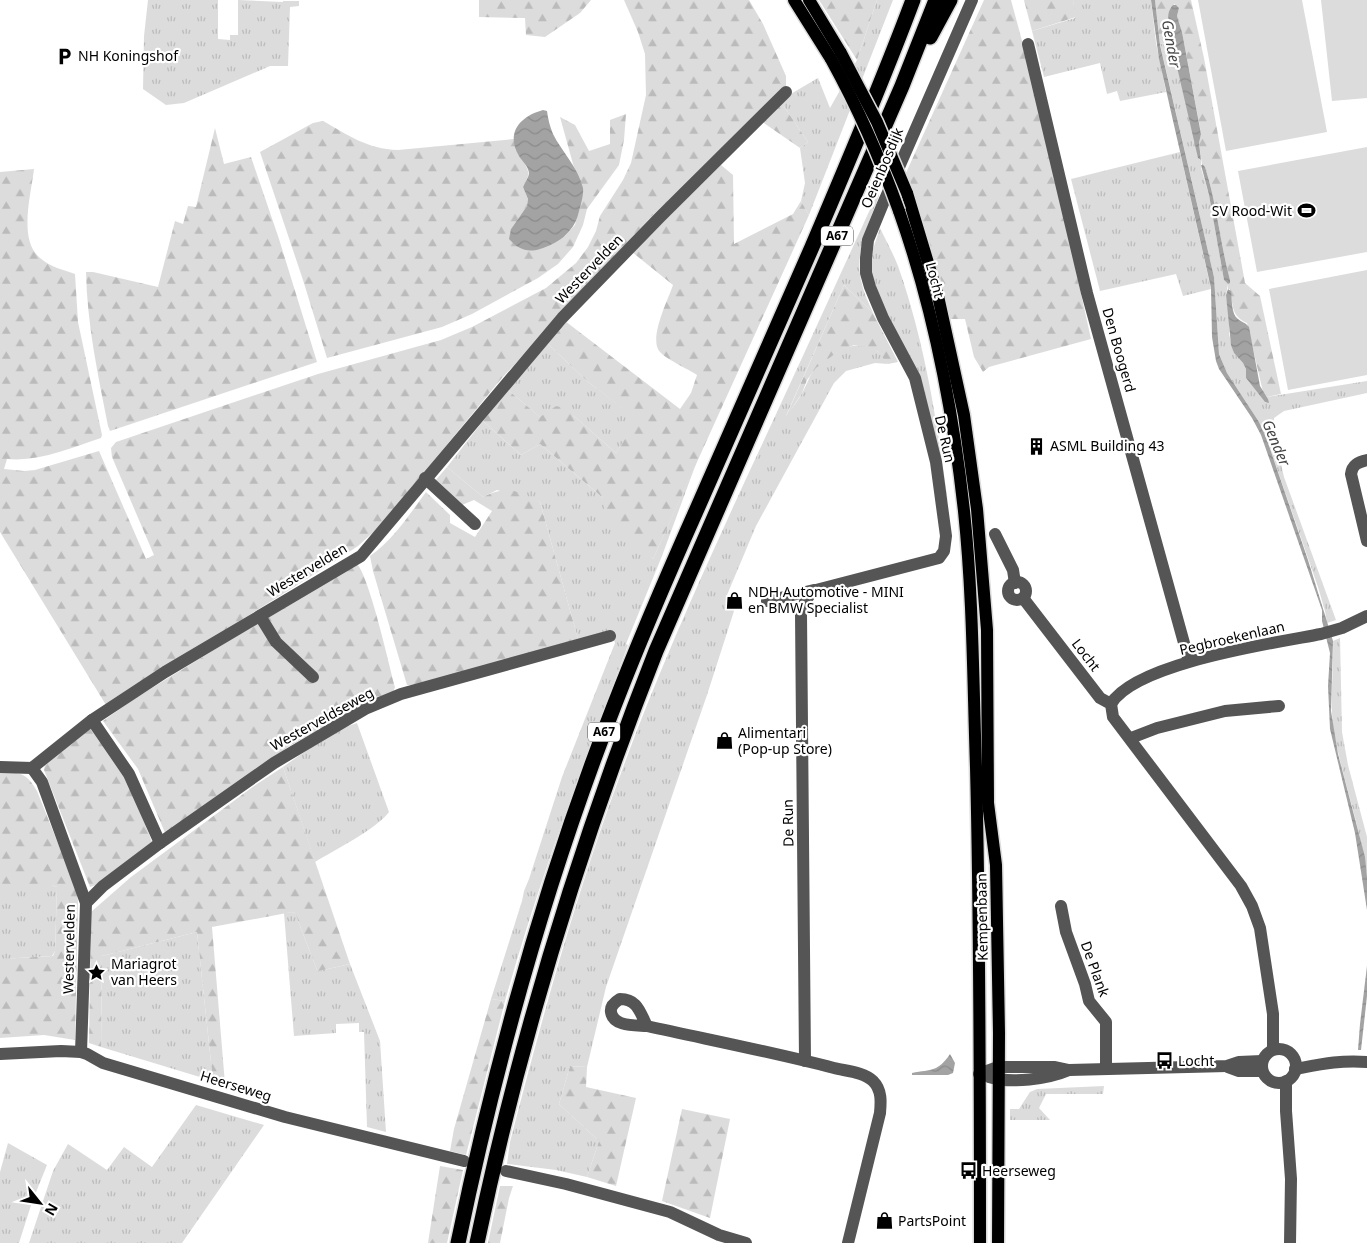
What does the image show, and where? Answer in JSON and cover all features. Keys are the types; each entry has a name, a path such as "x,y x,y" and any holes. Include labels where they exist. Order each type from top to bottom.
{"highway":[{"name":"A67","path":"458,1243 488,1110 529,956 596,755 614,706 667,578 884,78 913,0"},
{"name":"A67","path":"477,1243 522,1050 547,961 584,844 631,714 663,635 902,86 936,0"},
{"name":"A67","path":"902,86 950,0"}],"main road":[{"name":"Locht","path":"794,0 836,56 877,122 907,193 938,296 964,415 977,508 984,592"},
{"name":"Locht","path":"809,0 836,56 887,176 908,235 937,344 953,424 964,513 970,592"},
{"name":"Kempenbaan","path":"970,592 977,820 980,1243"},
{"name":"Kempenbaan","path":"984,592 987,630 988,803 996,865 998,1243"}],"street":[{"name":"Oeienbosdijk","path":"914,378 883,318 870,287 866,273 868,240 972,0"},
{"name":"Den Boogerd","path":"1028,44 1087,293 1188,661"},
{"name":"Westervelden","path":"81,1052 86,903 42,782 32,768 92,720 165,672 361,556 562,318 660,216 786,92"},
{"name":"De Run","path":"767,601 939,558 944,551 946,536 936,462 914,378"},
{"path":"1367,460 1356,463 1351,474 1367,541"},
{"path":"425,478 475,524"},
{"name":"Locht","path":"995,534 1013,570 1015,583 1020,583 1024,587 1025,593 1022,598 1100,698 1110,704 1113,717 1131,738 1236,878 1252,906 1260,928 1273,1014 1286,1056"},
{"name":"De Run","path":"806,1061 802,614 805,601 816,590"},
{"name":"Westervelden","path":"260,616 276,642 313,677"},
{"name":"Pegbroekenlaan","path":"1110,704 1129,688 1155,673 1188,661 1321,634 1367,616"},
{"name":"Westerveldseweg","path":"86,903 104,886 160,843 274,763 365,709 401,694 610,636"},
{"path":"1131,738 1157,728 1225,711 1279,706"},
{"path":"92,720 129,774 160,843"},
{"path":"0,767 32,768"},
{"name":"De Plank","path":"1061,906 1066,932 1085,984 1089,1001 1106,1022 1106,1069"},
{"path":"647,1026 806,1061 860,1074 872,1079 877,1086 881,1099 880,1114 848,1243"},
{"name":"Heerseweg","path":"0,1054 81,1052 103,1063 285,1117 464,1161"},
{"path":"1286,1056 1290,1078 1281,1082 1265,1077 1262,1066 1264,1056 1286,1056 1318,1066 1327,1062 1367,1062"},
{"path":"979,1074 1055,1076 1069,1070 1227,1066 1239,1062 1262,1066"},
{"path":"1281,1082 1286,1111 1291,1179 1290,1243"},
{"path":"506,1171 593,1190 670,1212 719,1235 746,1243"}],"green space":[{"path":"148,0 218,0 218,39 230,40 230,35 238,35 238,0 299,1 299,6 290,7 288,66 270,66 184,103 166,105 143,89 144,36"},
{"path":"479,0 591,0 580,13 545,37 526,35 525,18 479,17"},
{"path":"624,0 749,0 763,24 786,76 786,86 780,95 651,217 501,379 380,526 358,546 340,558 106,705 0,532 0,172 34,169 28,217 29,240 33,250 48,264 75,274 78,322 102,435 101,438 55,453 31,458 7,459 4,469 35,470 99,451 146,559 154,555 112,457 111,448 116,442 318,374 441,340 472,327 546,288 576,263 588,247 596,231 600,216 623,180 631,163 646,95 645,54"},
{"path":"819,0 877,0 857,60"},
{"path":"877,0 893,0 809,215 801,201 805,183 800,148 808,142 781,102 789,95 818,78 830,108 857,60"},
{"path":"984,0 1011,0 1040,108 1091,339 989,367 983,372 974,357 965,319 947,319 906,173"},
{"path":"1024,0 1073,0 1076,17 1032,31"},
{"path":"1073,0 1151,0 1156,43 1166,92 1120,101 1117,91 1107,94 1100,63 1044,77 1032,31 1075,18"},
{"path":"1155,0 1191,0 1204,58 1245,283 1260,296 1281,394 1267,397 1263,392 1247,323 1238,317 1232,305 1230,289 1228,289 1230,280 1216,209 1205,167 1202,165 1199,143 1201,133 1182,32 1177,16 1179,8 1174,4 1168,19 1173,37 1172,43 1160,44"},
{"path":"1198,0 1302,0 1327,132 1226,151"},
{"path":"1321,0 1367,0 1367,98 1332,101"},
{"path":"1172,43 1209,195 1224,280 1228,284 1226,295 1229,334 1234,353 1246,369 1246,378 1266,403 1267,397 1367,381 1367,393 1284,411 1274,418 1274,434 1284,477 1336,620 1327,623 1318,587 1266,437 1259,422 1227,373 1219,354 1214,277 1160,44"},
{"path":"781,102 808,142 800,148 761,121"},
{"path":"626,114 624,140 619,165 587,209 583,225 573,247 558,264 538,278 472,314 442,327 327,358 260,152 313,123 323,121 367,144 387,149 398,150 514,139 528,173 523,187 528,199 527,206 511,229 565,236 575,225 583,190 573,164 560,117 575,125 589,151 610,144 610,120"},
{"path":"215,128 224,164 251,157 279,239 317,362 110,431 88,311 86,272 158,287 175,221 183,224 188,206 196,207"},
{"name":"SV Rood-Wit","path":"1367,147 1367,252 1257,272 1238,171"},
{"path":"1180,152 1211,289 1183,296 1176,274 1100,291 1071,179"},
{"path":"721,165 733,175 734,244 793,214 801,201 809,215 653,559 604,509 603,498 540,444 521,455 483,421 508,390 540,417 556,406 565,408 616,453 637,419 588,382 547,343 565,321 680,409 691,393 697,375 663,355 657,346 656,338 660,319 673,285 632,252"},
{"path":"878,192 879,196 863,239 859,262 863,288 873,313 844,285 786,416 799,399 815,369 828,358 845,348 862,345 870,347 878,352 888,364 875,363 846,371 834,383 756,526 727,595 734,611 707,695 606,987 587,1067 570,1066 559,1104 599,1141 587,1177 556,1170 507,1164 510,1142 561,956 589,864 635,736 664,662 712,553"},
{"path":"880,228 898,266 916,324 929,382 948,502 920,376 881,303 870,270 873,249"},
{"path":"1367,270 1367,375 1288,390 1269,289"},
{"path":"844,285 873,313 898,362 888,364 877,351 854,345 836,353 816,368 785,419"},
{"path":"547,343 588,382 638,419 616,453 574,416 556,406 541,418 508,390"},
{"path":"483,421 521,455 540,444 603,498 653,559 697,461 662,556 626,644 628,645 562,822 532,911 505,1001 491,999 524,891 562,777 615,643 611,632 578,639 540,502 497,490 483,497 447,467"},
{"path":"447,467 483,497 500,491 512,490 540,502 578,639 417,685 407,685 370,556 394,534 426,492 450,515 450,523 475,537 492,511 474,500 462,505 435,481"},
{"path":"356,563 367,584 378,621 395,687 392,695 329,724 291,745 166,835 138,769 103,721 134,699"},
{"path":"1340,638 1342,732 1348,765 1367,837 1367,877 1361,841 1334,733 1332,698 1333,641"},
{"path":"357,723 389,812 365,832 315,862 283,767 334,731"},
{"path":"90,728 128,780 152,842 96,885 90,887 44,770 46,758"},
{"path":"283,767 350,964 317,970 295,913 292,912 212,927 225,1084 213,1081 197,932 102,956 101,1047 89,1043 91,912 131,877 254,786"},
{"path":"0,772 22,775 30,780 37,791 77,891 75,1040 44,1035 0,1038 0,959 53,956 55,951 57,887 52,885 0,885"},
{"path":"0,885 52,885 57,887 55,951 52,956 0,959"},
{"path":"284,913 295,913 317,970 350,964 380,1041 386,1132 367,1127 364,1032 359,1032 359,1023 336,1024 336,1033 294,1036"},
{"path":"197,932 213,1081 101,1047 102,956"},
{"path":"491,999 505,1001 466,1155 450,1151 454,1129"},
{"path":"570,1066 587,1067 586,1087 636,1098 616,1186 587,1177 599,1141 559,1104"},
{"path":"1104,1086 1103,1094 1046,1094 1039,1108 1050,1120 1010,1120 1010,1109 1019,1109 1030,1092 1037,1089"},
{"path":"196,1105 264,1125 182,1243 29,1243 53,1171 68,1144 107,1170 124,1147 152,1167"},
{"path":"682,1109 730,1119 710,1218 662,1201"},
{"path":"8,1143 47,1165 32,1202 19,1243 0,1243 0,1172"},
{"path":"440,1166 463,1170 447,1243 428,1243"},
{"path":"500,1186 513,1186 500,1243 488,1243"}],"water":[{"path":"1151,0 1155,0 1160,45 1214,277 1219,354 1227,373 1259,422 1266,437 1308,560 1333,641 1331,711 1338,754 1365,857 1367,910 1355,833 1330,729 1328,686 1330,653 1322,621 1322,610 1261,435 1252,418 1219,369 1216,361 1212,337 1211,288 1159,59"},
{"path":"1173,5 1179,8 1177,16 1182,32 1201,134 1199,143 1201,160 1198,158 1173,51 1168,17"},
{"path":"543,110 547,111 553,134 581,180 583,194 576,221 564,237 546,247 527,250 519,248 509,239 511,229 527,206 528,199 523,187 529,173 519,156 514,140 515,132 522,121 528,116"},
{"path":"1201,165 1205,167 1213,195 1230,280 1228,284 1224,280 1209,195"},
{"path":"1228,289 1231,291 1233,310 1236,317 1249,327 1260,386 1269,403 1265,402 1246,378 1246,369 1234,353 1231,345 1226,295"},
{"path":"1367,966 1367,996 1361,1050 1358,1050 1360,1024"},
{"path":"950,1054 955,1063 953,1073 948,1075 912,1075 912,1073 938,1067"}],"place":[{"name":"NH Koningshof","path":"64,56"},
{"name":"SV Rood-Wit","path":"1306,211"},
{"name":"ASML Building 43","path":"1036,446"},
{"name":"NDH Automotive - MINI en BMW Specialist","path":"734,600"},
{"name":"Alimentari (Pop-up Store)","path":"724,741"},
{"name":"Mariagrot van Heers","path":"97,972"},
{"name":"Locht","path":"1164,1061"},
{"name":"Heerseweg","path":"968,1171"},
{"name":"PartsPoint","path":"884,1221"}],"water label":[{"name":"Gender","path":"1171,44"},
{"name":"Gender","path":"1276,443"}]}
